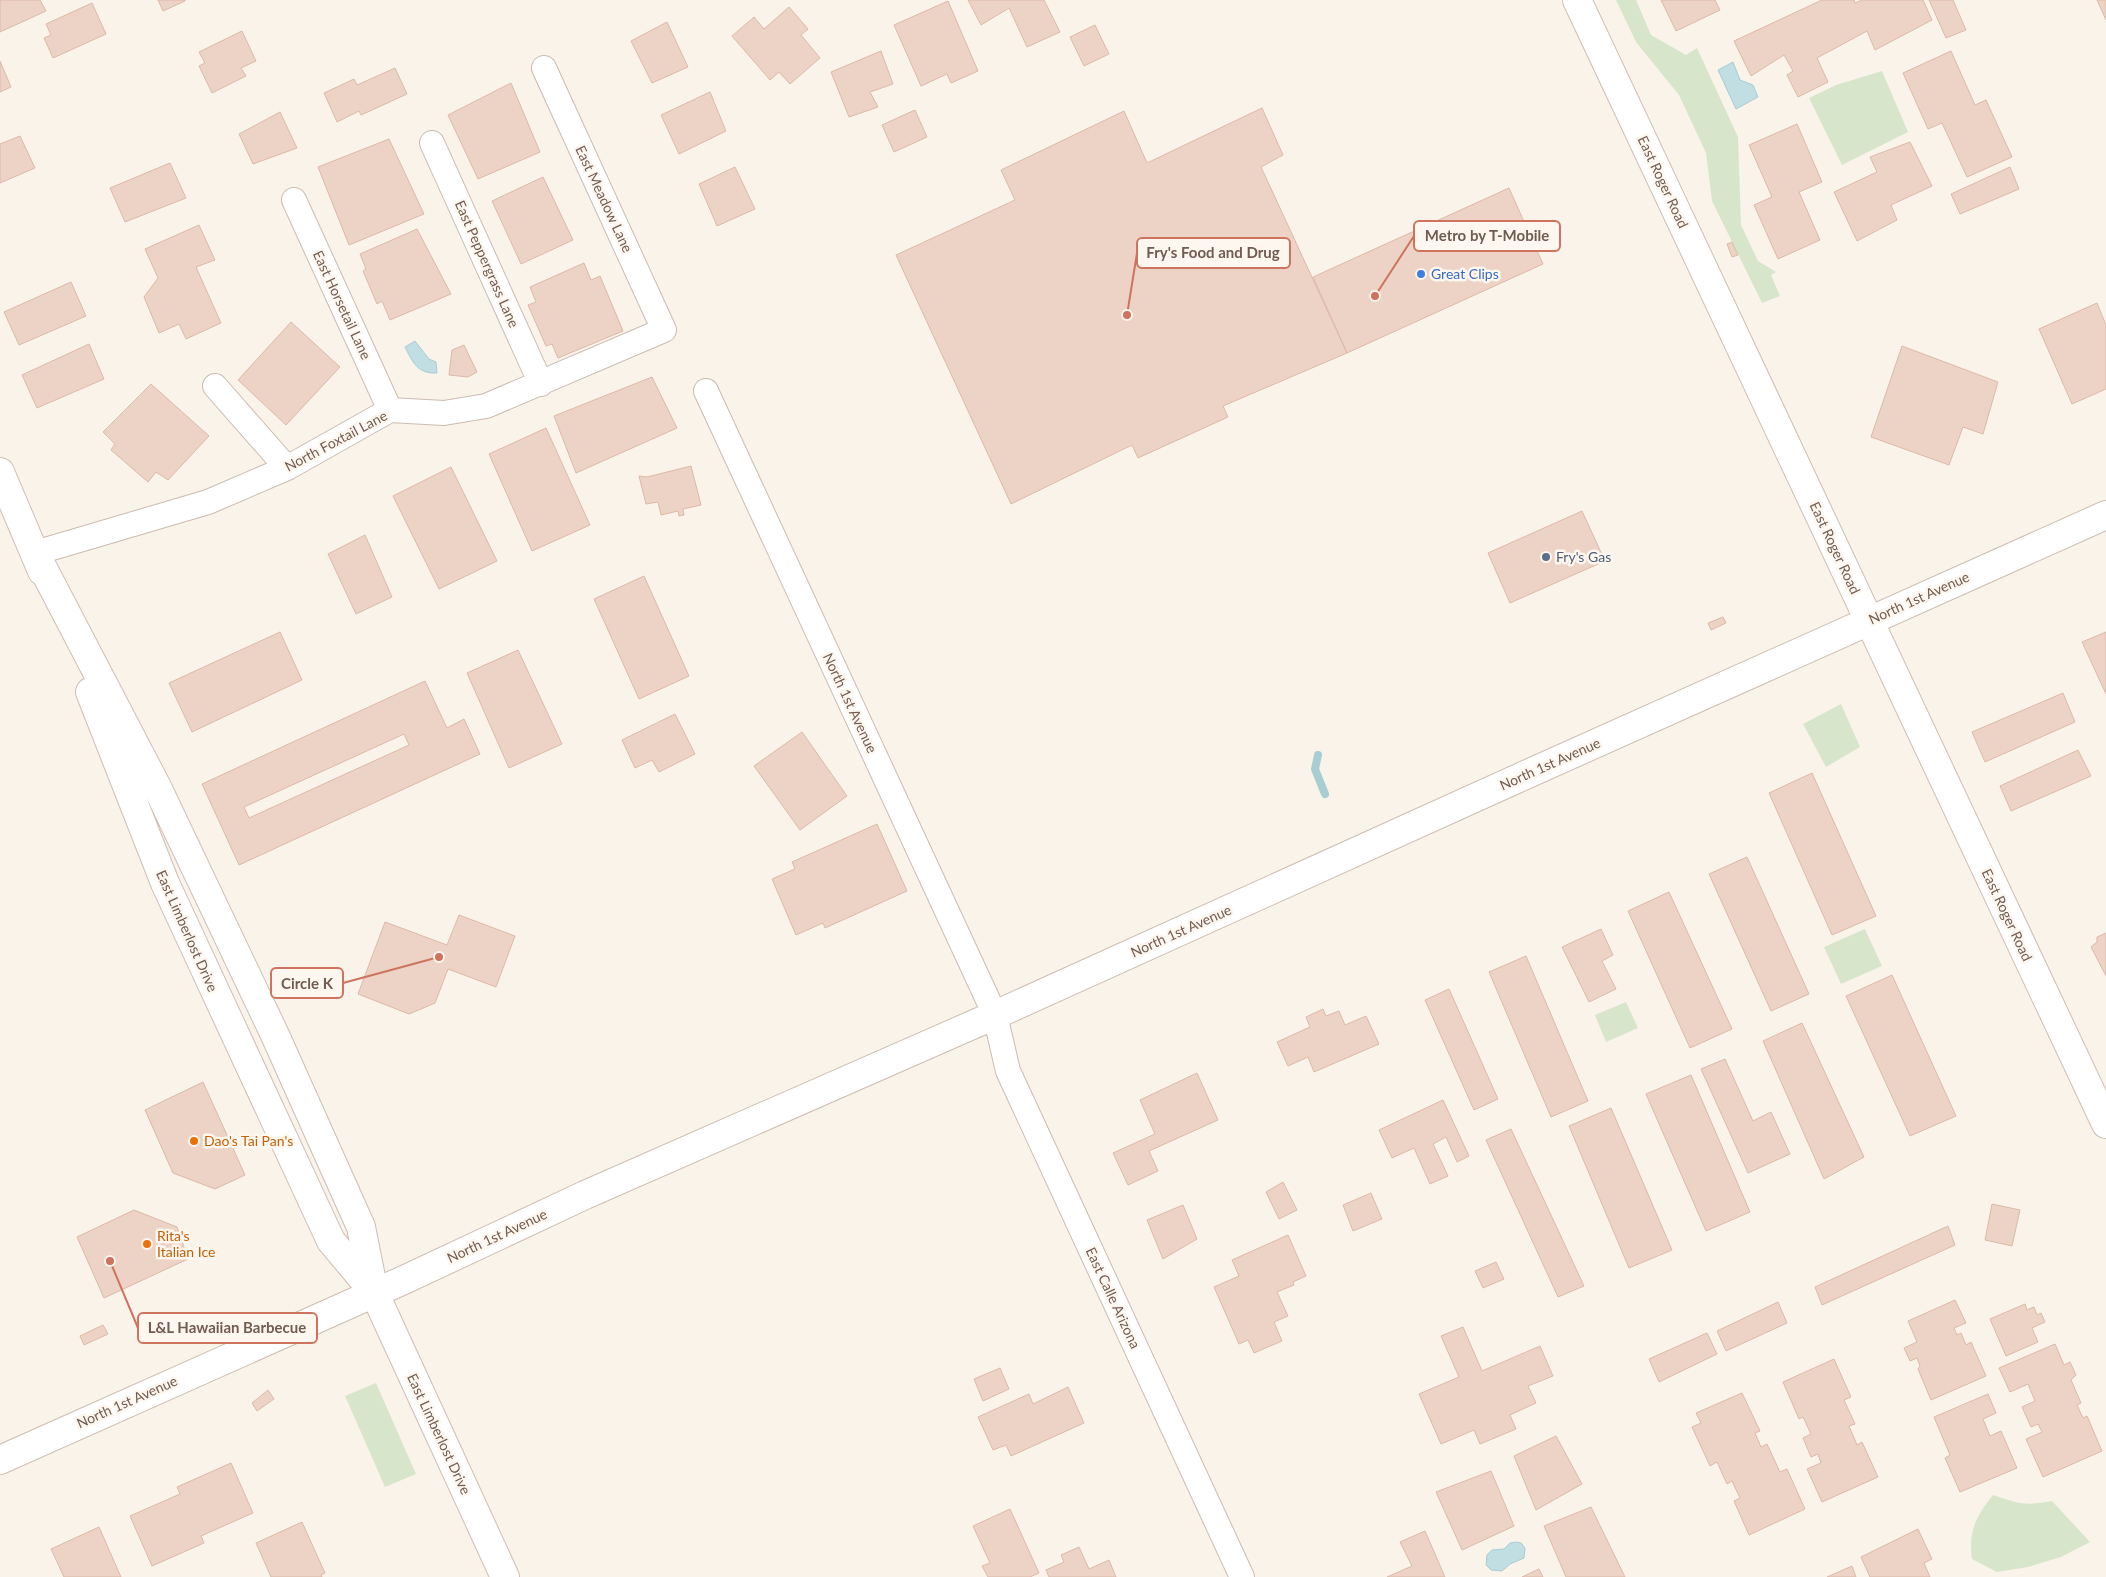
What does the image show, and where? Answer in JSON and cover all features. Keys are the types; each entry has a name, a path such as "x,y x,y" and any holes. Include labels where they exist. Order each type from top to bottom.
{"street":[{"name":"East Roger Road","path":"1577,0 2106,1124"},
{"name":"East Meadow Lane","path":"544,68 664,330"},
{"name":"East Peppergrass Lane","path":"432,144 541,384"},
{"name":"East Horsetail Lane","path":"294,200 390,410"},
{"name":"North Foxtail Lane","path":"35,553 208,502 287,468 390,410 444,413 486,406 664,330"},
{"path":"215,386 287,468"},
{"name":"North 1st Avenue","path":"706,391 995,1015"},
{"name":"East Limberlost Drive","path":"0,472 35,553 165,883 215,994 331,1241 374,1292"},
{"name":"North 1st Avenue","path":"0,1460 406,1279 585,1195 995,1015 1868,620 2106,516"},
{"name":"East Limberlost Drive","path":"35,553 157,787 275,1035 361,1227 374,1292 505,1577"},
{"name":"East Calle Arizona","path":"995,1015 1008,1071 1242,1577"}],"green space":[{"path":"1616,0 1636,0 1651,35 1686,55 1697,48 1738,137 1741,225 1758,261 1776,272 1771,275 1780,296 1762,303 1712,201 1706,153 1679,95 1636,42"},
{"path":"1882,71 1908,132 1842,165 1809,98 1836,85"},
{"path":"1841,704 1860,747 1826,767 1803,724"},
{"path":"1865,929 1882,966 1841,984 1824,947"},
{"path":"1626,1002 1638,1028 1606,1042 1595,1015"},
{"path":"376,1383 416,1474 385,1487 345,1396"},
{"path":"1993,1495 2022,1503 2052,1501 2090,1542 2061,1557 2028,1567 1997,1572 1972,1559 1971,1549 1972,1532 1978,1517"}],"water":[{"path":"1733,62 1740,80 1753,85 1758,97 1736,109 1718,70"},
{"path":"415,341 429,359 436,362 437,373 425,372 414,363 405,347"},
{"path":"1510,1543 1521,1543 1525,1548 1524,1558 1510,1564 1502,1571 1491,1570 1486,1565 1487,1555 1492,1550 1504,1549"}],"building":[{"path":"0,0 40,0 46,11 0,32"},
{"path":"158,0 185,0 185,1 163,11"},
{"path":"968,0 1044,0 1060,32 1027,47 1009,8 981,25"},
{"path":"1661,0 1715,0 1720,10 1676,31"},
{"path":"1822,0 1854,0 1855,3 1862,0 1923,0 1932,20 1875,50 1867,31 1817,58 1828,82 1798,97 1787,75 1793,71 1784,55 1751,76 1734,41"},
{"path":"1929,0 1953,0 1966,30 1946,38"},
{"path":"2097,0 2106,0 2106,20"},
{"path":"948,1 978,71 951,83 947,74 921,86 894,25"},
{"path":"92,3 106,34 53,58 44,38 51,35 46,24"},
{"path":"789,7 808,29 801,35 820,58 790,84 779,72 770,80 732,36 754,17 764,29"},
{"path":"667,22 688,67 652,83 631,41"},
{"path":"1095,25 1109,54 1084,66 1070,37"},
{"path":"242,31 256,61 241,68 246,76 212,93 199,66 205,63 199,52"},
{"path":"881,51 893,84 870,92 878,107 849,117 831,72"},
{"path":"1951,51 1975,105 1986,100 2012,157 1967,177 1942,123 1928,129 1903,73"},
{"path":"0,61 11,87 0,92"},
{"path":"395,68 407,94 361,115 359,111 337,122 324,93 354,79 357,85"},
{"path":"511,83 540,152 478,179 448,115"},
{"path":"710,92 726,131 679,154 661,115"},
{"path":"1262,108 1283,155 1261,167 1347,353 1223,406 1228,417 1138,458 1132,445 1011,504 896,255 1015,200 1001,170 1124,111 1147,163"},
{"path":"915,110 927,137 894,152 882,125"},
{"path":"280,112 297,148 253,164 239,134"},
{"path":"1797,124 1822,182 1799,192 1820,240 1778,259 1754,205 1772,197 1749,145"},
{"path":"20,136 35,168 0,183 0,144"},
{"path":"389,139 424,214 349,245 318,167"},
{"path":"1910,142 1932,186 1891,205 1897,220 1857,241 1834,192 1877,172 1870,157"},
{"path":"170,163 186,198 125,222 110,188"},
{"path":"735,167 755,209 717,226 699,184"},
{"path":"2010,167 2019,189 1960,214 1951,194"},
{"path":"543,177 573,240 521,264 492,201"},
{"path":"1509,188 1543,264 1347,353 1313,277"},
{"path":"199,225 215,260 196,267 221,323 186,339 179,324 159,333 144,297 158,278 145,249"},
{"path":"417,229 451,294 390,320 382,301 377,304 363,271 366,269 360,254"},
{"path":"1732,242 1738,255 1732,257 1727,244"},
{"path":"584,263 591,280 600,276 623,331 558,358 552,344 546,346 528,305 536,302 530,287"},
{"path":"71,282 86,316 19,345 4,312"},
{"path":"2097,303 2106,325 2106,389 2072,404 2039,329"},
{"path":"291,322 340,367 286,425 238,380"},
{"path":"89,344 104,379 37,408 22,375"},
{"path":"464,345 477,372 468,377 449,375 452,350"},
{"path":"1902,346 1998,382 1983,434 1963,427 1949,465 1871,437"},
{"path":"652,377 677,428 576,473 554,416"},
{"path":"151,384 209,436 168,480 156,472 148,482 111,450 115,444 103,432"},
{"path":"546,428 590,525 532,551 489,454"},
{"path":"691,466 701,505 683,509 684,515 679,516 678,511 661,515 658,502 646,504 639,476 647,477"},
{"path":"451,467 497,561 439,589 393,496"},
{"name":"Fry's Gas","path":"1582,511 1605,561 1510,603 1488,553"},
{"path":"365,535 392,597 356,614 328,554"},
{"path":"644,576 689,676 639,699 594,599"},
{"path":"1723,617 1726,623 1711,630 1708,623"},
{"path":"280,632 302,680 192,732 169,683"},
{"path":"2106,632 2106,694 2082,642"},
{"path":"518,650 562,744 509,768 467,673"},
{"path":"425,681 447,728 464,719 480,754 239,865 202,784","holes":["404,734 409,745 249,818 244,807"]},
{"path":"2063,693 2075,722 1985,762 1972,732"},
{"path":"675,714 695,754 659,772 652,760 635,768 622,740"},
{"path":"802,732 847,796 800,830 754,766"},
{"path":"2078,750 2091,776 2011,811 2000,786"},
{"path":"1812,773 1876,916 1832,935 1769,793"},
{"path":"877,824 907,891 825,928 823,923 796,935 772,879 795,869 792,862"},
{"path":"1747,857 1809,994 1771,1011 1709,874"},
{"path":"1669,892 1732,1029 1690,1048 1628,911"},
{"path":"459,915 515,936 496,987 448,969 435,1003 409,1014 358,994 385,922 447,945"},
{"path":"1601,929 1613,955 1602,961 1616,989 1589,1002 1562,947"},
{"path":"2106,933 2106,976 2091,947 2097,942 2097,937"},
{"path":"1526,956 1588,1101 1551,1117 1489,972"},
{"path":"1892,975 1956,1116 1910,1136 1846,996"},
{"path":"1449,989 1498,1099 1474,1110 1425,1000"},
{"path":"1323,1009 1326,1016 1339,1011 1345,1025 1366,1016 1379,1044 1314,1072 1308,1057 1288,1066 1277,1042 1310,1027 1306,1017"},
{"path":"1802,1023 1864,1157 1824,1179 1763,1041"},
{"path":"1725,1059 1753,1121 1771,1112 1790,1154 1748,1173 1701,1069"},
{"path":"1197,1073 1218,1120 1149,1151 1158,1171 1128,1185 1113,1153 1155,1134 1140,1100"},
{"path":"1691,1075 1750,1212 1706,1231 1646,1094"},
{"name":"Dao's Tai Pan's","path":"203,1082 245,1175 215,1189 173,1173 145,1110"},
{"path":"1443,1100 1469,1156 1457,1162 1446,1137 1433,1144 1448,1176 1430,1184 1414,1148 1392,1158 1379,1130"},
{"path":"1611,1108 1672,1250 1629,1268 1569,1126"},
{"path":"1511,1129 1584,1286 1558,1297 1486,1140"},
{"path":"1283,1182 1297,1210 1279,1219 1266,1192"},
{"path":"1371,1193 1382,1219 1353,1231 1343,1205"},
{"path":"1992,1204 2020,1210 2012,1246 1985,1240"},
{"path":"1183,1205 1197,1239 1163,1259 1147,1220"},
{"path":"134,1210 177,1227 188,1259 104,1298 77,1237"},
{"path":"1948,1226 1955,1245 1822,1305 1815,1287"},
{"path":"1288,1235 1306,1276 1293,1282 1294,1285 1277,1292 1288,1316 1274,1322 1282,1341 1254,1353 1248,1340 1239,1344 1214,1287 1239,1276 1232,1260"},
{"path":"1496,1262 1504,1279 1483,1288 1475,1271"},
{"path":"1955,1300 1966,1323 1954,1328 1957,1335 1961,1333 1966,1345 1971,1342 1986,1376 1931,1400 1918,1369 1920,1366 1917,1358 1910,1361 1904,1348 1917,1342 1908,1321"},
{"path":"1778,1302 1787,1323 1726,1351 1717,1331"},
{"path":"2025,1304 2027,1310 2034,1307 2037,1315 2041,1313 2045,1322 2032,1328 2038,1342 2006,1356 1990,1319"},
{"path":"103,1325 108,1334 84,1345 80,1336"},
{"path":"1463,1327 1482,1371 1540,1346 1553,1376 1528,1386 1536,1403 1510,1415 1516,1429 1480,1444 1474,1430 1441,1444 1419,1394 1459,1377 1441,1336"},
{"path":"1707,1333 1717,1354 1659,1382 1649,1359"},
{"path":"2055,1344 2064,1365 2070,1362 2076,1375 2071,1380 2081,1403 2077,1405 2083,1418 2087,1416 2102,1451 2043,1477 2026,1439 2042,1432 2038,1424 2031,1427 2022,1407 2035,1401 2028,1384 2010,1392 1999,1368"},
{"path":"1834,1359 1851,1397 1844,1400 1855,1424 1849,1426 1857,1445 1862,1442 1878,1477 1822,1502 1807,1469 1821,1463 1818,1454 1811,1457 1803,1438 1811,1434 1803,1417 1799,1419 1783,1382"},
{"path":"1000,1368 1009,1389 983,1401 974,1379"},
{"path":"1068,1387 1084,1423 1011,1456 1006,1445 993,1450 978,1417 1029,1394 1033,1404"},
{"path":"268,1390 274,1399 257,1411 252,1403"},
{"path":"1742,1393 1760,1431 1755,1433 1761,1447 1767,1444 1780,1472 1787,1469 1805,1509 1749,1535 1734,1501 1740,1498 1732,1481 1727,1484 1717,1462 1710,1466 1692,1427 1701,1423 1696,1413"},
{"path":"1988,1394 1996,1413 1983,1419 1990,1436 2001,1431 2017,1468 1960,1492 1945,1458 1950,1455 1934,1417"},
{"path":"1556,1436 1582,1484 1536,1510 1514,1456"},
{"path":"231,1463 253,1513 201,1536 204,1543 152,1566 130,1516 180,1494 177,1487"},
{"path":"1491,1471 1514,1526 1462,1550 1436,1492"},
{"path":"1591,1507 1625,1577 1566,1577 1544,1526"},
{"path":"1010,1509 1039,1573 1030,1577 988,1577 982,1566 990,1563 973,1526"},
{"path":"302,1522 325,1573 321,1575 322,1577 271,1577 256,1543"},
{"path":"99,1527 121,1577 64,1577 51,1549"},
{"path":"1918,1529 1932,1559 1924,1563 1930,1577 1870,1577 1861,1557"},
{"path":"1425,1531 1445,1577 1387,1577 1412,1566 1400,1542"},
{"path":"1079,1547 1089,1569 1109,1560 1116,1577 1049,1577 1046,1570 1064,1562 1061,1555"},
{"path":"1852,1566 1856,1577 1827,1577"},
{"path":"1539,1569 1543,1577 1522,1577"}],"waterway":[{"path":"1318,755 1315,769 1325,794"}],"place":[{"name":"Great Clips","path":"1421,274"},
{"name":"Metro by T-Mobile","path":"1375,296"},
{"name":"Fry's Food and Drug","path":"1127,315"},
{"name":"Fry's Gas","path":"1546,557"},
{"name":"Circle K","path":"439,957"},
{"name":"Dao's Tai Pan's","path":"194,1141"},
{"name":"Rita's Italian Ice","path":"147,1244"},
{"name":"L&L Hawaiian Barbecue","path":"110,1261"}]}
